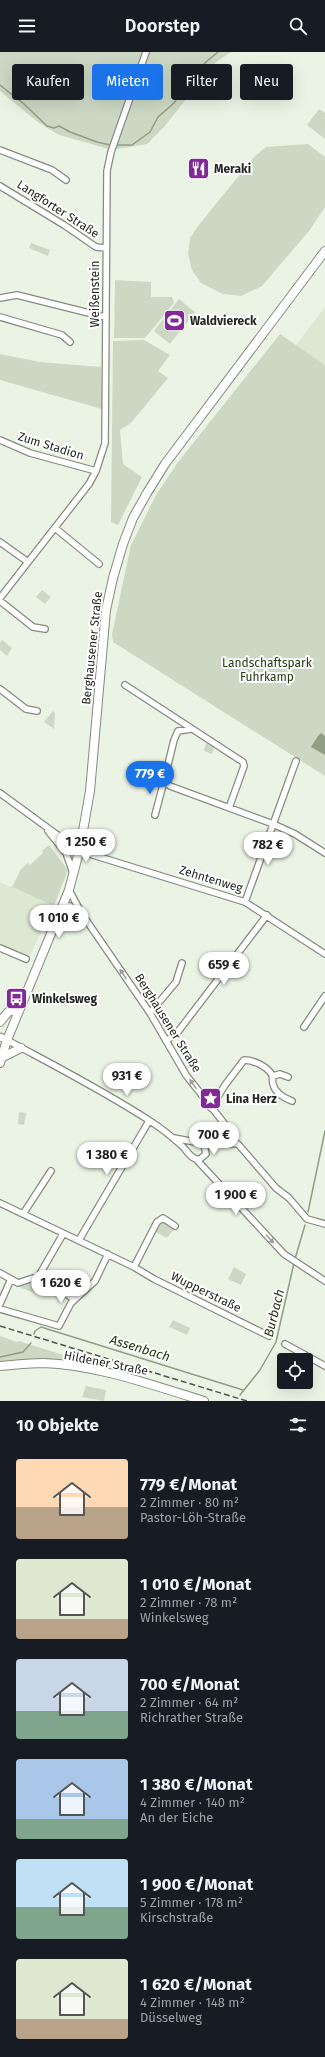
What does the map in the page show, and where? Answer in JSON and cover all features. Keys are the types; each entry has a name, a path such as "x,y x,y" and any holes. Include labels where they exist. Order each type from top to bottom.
{"main road":[{"name":"Berghausener Straße","path":"69,890 86,823 106,610 123,544 146,493 165,464 325,251"},
{"path":"0,1059 3,1038 20,1009 69,890"},
{"path":"0,1022 8,1012 20,1009"},
{"path":"0,1059 21,1048"},
{"name":"Hildener Straße","path":"0,1366 43,1363 97,1371 145,1382 204,1401"}],"street":[{"name":"Weißenstein","path":"45,629 33,627 0,600 89,484 96,471 105,443 107,171 111,152 146,52"},
{"path":"0,150 52,170 66,180"},
{"name":"Langforter Straße","path":"0,186 64,224 96,247 106,248"},
{"path":"0,298 17,295 106,317"},
{"path":"0,317 62,335 70,342"},
{"name":"Zum Stadion","path":"0,440 30,453 96,471"},
{"path":"55,528 100,564"},
{"path":"0,542 28,562"},
{"path":"125,685 183,721 191,729 243,762 244,766 229,808"},
{"path":"0,689 26,709 37,711"},
{"path":"155,816 174,740 178,731 191,729"},
{"path":"246,902 296,761"},
{"path":"164,781 170,786 273,824 295,834 325,853"},
{"path":"0,793 46,827 66,853 73,873"},
{"name":"Zehntenweg","path":"46,827 93,855 246,902 325,954"},
{"name":"Berghausener Straße","path":"69,890 82,914 150,1013 186,1074 231,1132 230,1143"},
{"path":"61,907 73,907 82,914"},
{"path":"166,1041 177,1033 267,915"},
{"path":"0,948 26,959"},
{"path":"150,1013 176,982 182,963"},
{"path":"304,1027 325,996"},
{"path":"3,1038 149,1121 174,1138 188,1151 192,1158 196,1160 260,1230 298,1264 325,1281"},
{"path":"211,1108 225,1085 244,1060 255,1062 268,1070 273,1076 273,1084 277,1091 292,1101"},
{"path":"273,1076 280,1074 288,1077"},
{"path":"79,1240 149,1121"},
{"path":"174,1138 198,1143 238,1144 244,1149 276,1188 289,1198 307,1219 325,1224"},
{"path":"188,1151 189,1147 198,1143"},
{"path":"198,1143 204,1146 206,1151"},
{"path":"196,1160 203,1157 206,1151 220,1143"},
{"path":"23,1214 51,1171"},
{"name":"Wupperstraße","path":"0,1203 108,1254 154,1279 269,1336"},
{"path":"134,1267 157,1222 163,1218 175,1226"},
{"path":"37,1279 63,1234"},
{"path":"0,1309 59,1326 75,1300 95,1281 108,1254"},
{"path":"0,1273 18,1283 33,1278 37,1279 75,1300"},
{"path":"0,1304 11,1279"},
{"path":"285,1344 325,1366"}],"shaded area":[{"path":"325,307 325,365 296,345"},
{"path":"321,733 325,736 325,755 311,747"},
{"path":"0,882 54,906 29,957 0,946"}],"green space":[{"path":"0,52 231,52 214,64 171,64 171,100 186,100 164,127 147,144 118,149 109,149 59,135 39,123 0,91"},
{"path":"319,109 325,113 325,139 307,125"},
{"path":"308,144 325,157 325,207 309,231 262,286 241,296 223,294 201,283 192,270 188,254 190,238 198,226 254,157 266,147"},
{"path":"31,243 50,250 48,256 29,248"},
{"path":"115,280 151,282 151,297 172,297 174,303 145,338 114,338"},
{"name":"Waldviereck","path":"179,299 195,312 170,344 154,331"},
{"name":"Landschaftspark Fuhrkamp","path":"280,334 325,365 325,776 113,642 112,634 131,545 156,495 178,462"},
{"path":"144,340 170,355 158,371 168,378 131,423 120,430 123,464 142,477 118,525 111,522 113,341"},
{"path":"0,354 40,362 101,367 102,409 0,380"},
{"path":"42,590 51,597 45,604 36,597"},
{"path":"2,640 12,648 7,656 0,650 0,643"},
{"path":"53,711 55,713 54,729 44,722"},
{"path":"206,743 214,748 212,754 204,751"},
{"path":"49,845 68,870 54,906 12,887 21,869 28,863 30,865"},
{"path":"19,1112 26,1113 24,1125 18,1124"},
{"path":"161,1222 176,1227 167,1238 154,1231"},
{"path":"234,1267 246,1274 241,1285 228,1279"},
{"path":"33,1280 42,1285 37,1294 19,1287 20,1285"},
{"path":"173,1320 190,1328 187,1335 169,1327"},
{"path":"0,1336 79,1360 77,1363 51,1359 0,1361"},
{"path":"86,1386 106,1390 104,1401 82,1397"}],"waterway":[{"path":"0,85 24,104 47,126 54,128 59,126 70,132 110,145 132,145 150,132 158,117 174,103 184,87 206,62 218,52"},
{"name":"Burbach","path":"308,1212 325,1131"},
{"name":"Burbach","path":"295,1259 305,1225"},
{"name":"Burbach","path":"240,1395 260,1370 276,1342 294,1263"},
{"name":"Assenbach","path":"34,1334 35,1331 41,1327 243,1390"},
{"name":"Assenbach","path":"0,1357 23,1352 31,1343"}],"railway":[{"path":"0,1326 247,1401"}],"place":[{"name":"Meraki","path":"198,169"},
{"name":"Waldviereck","path":"175,321"},
{"name":"Winkelsweg","path":"17,999"},
{"name":"Lina Herz","path":"211,1099"}]}
